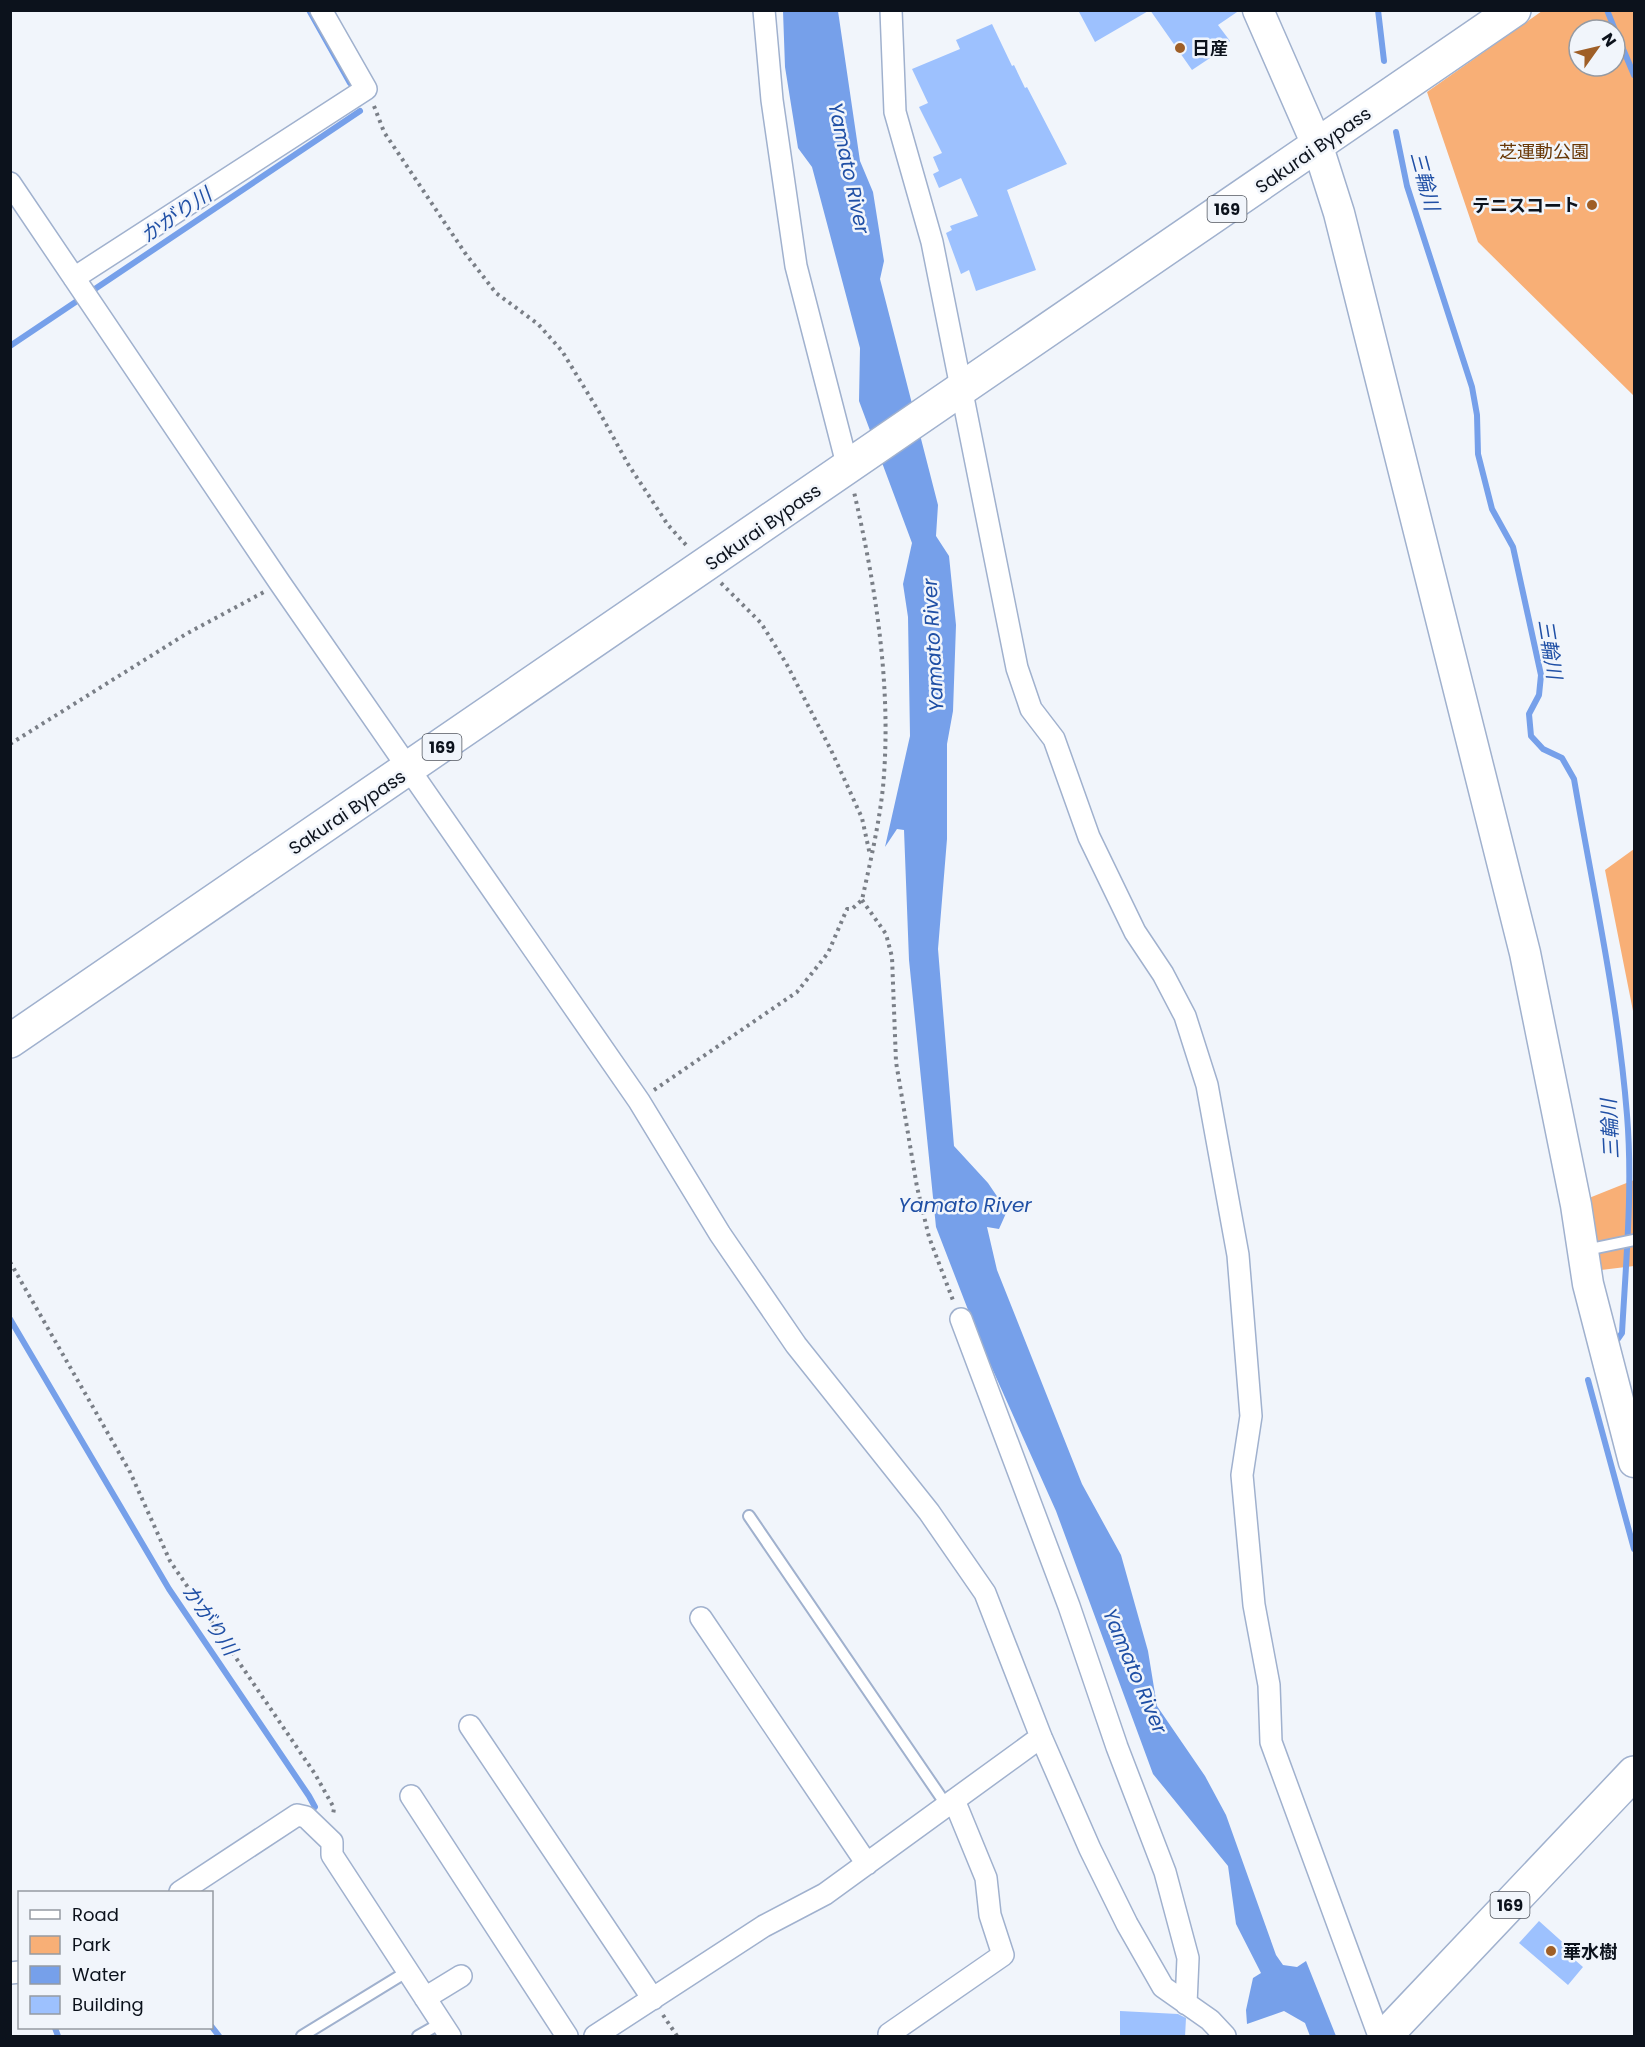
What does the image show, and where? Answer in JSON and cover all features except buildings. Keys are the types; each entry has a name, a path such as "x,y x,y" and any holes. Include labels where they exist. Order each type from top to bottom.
{"highway":[{"name":"Sakurai Bypass","path":"10,1041 411,769 1514,10"},
{"name":"169","path":"1385,2037 1635,1773"}],"street":[{"path":"74,278 366,88 321,10"},
{"path":"764,10 772,100 796,266 860,460"},
{"path":"891,10 895,111 932,242 950,399 1017,668 1031,709 1054,739 1089,837 1135,932 1163,974 1185,1016 1208,1085 1238,1255 1251,1416 1242,1475 1254,1605 1269,1685 1271,1742 1379,2037"},
{"path":"1258,10 1318,147 1342,225 1525,953 1592,1248 1593,1309 1635,1462"},
{"path":"10,183 280,584 411,769 639,1101 720,1234 796,1345 929,1512 985,1593 1041,1737 1090,1849 1127,1924 1163,1987 1210,2020 1225,2037"},
{"path":"961,1319 1069,1606 1116,1747 1165,1872 1188,1958 1186,2004"},
{"path":"701,1618 867,1864"},
{"path":"470,1726 653,1999"},
{"path":"595,2037 764,1926 825,1894 1041,1737"},
{"path":"411,1796 567,2037"},
{"path":"891,2037 889,2034 1003,1955 990,1915 986,1878 951,1803"},
{"path":"183,1891 297,1815 306,1817 332,1845 332,1855 445,2030"},
{"path":"425,1998 461,1976"}],"lane":[{"path":"1592,1248 1635,1240"},
{"path":"748,1516 951,1803"},
{"path":"302,2037 408,1971"},
{"path":"418,2037 445,2030"}],"path":[{"path":"366,88 384,132 465,254 496,293 538,324 562,351 628,464 668,525 705,567 761,623 786,663 831,750 862,818 871,858"},
{"path":"639,1101 797,992 828,953 847,909 852,909 862,900 883,787 885,724 882,646 860,460"},
{"path":"10,744 186,634 280,584"},
{"path":"862,900 886,934 892,957 896,1062 917,1187 929,1237 961,1319"},
{"path":"10,1262 130,1472 170,1561 315,1774 333,1808 332,1845"}],"green space":[{"name":"芝運動公園","path":"1542,11 1634,11 1634,396 1478,242 1427,92"},
{"path":"1634,849 1634,1016 1605,870"},
{"path":"1634,1180 1634,1266 1601,1270 1589,1198"}],"water":[{"name":"Yamato River","path":"783,11 838,11 860,161 873,192 884,261 880,279 938,505 936,536 949,556 956,625 953,711 947,744 947,839 938,949 954,1146 988,1183 1007,1211 999,1229 987,1227 997,1270 1082,1484 1121,1555 1148,1651 1157,1706 1205,1776 1226,1815 1276,1955 1283,1965 1297,1967 1306,1961 1336,2036 1310,2036 1305,2023 1284,2011 1247,2024 1246,2010 1253,1978 1261,1973 1236,1924 1228,1866 1153,1774 1056,1511 982,1346 936,1227 909,960 904,830 897,829 885,847 910,736 908,617 903,584 912,543 859,401 860,348 812,167 798,148 785,67"}],"waterway":[{"name":"かがり川","path":"309,10 350,83"},
{"name":"三輪川","path":"1378,10 1384,61"},
{"path":"1607,10 1610,18"},
{"path":"1627,58 1634,75"},
{"name":"かがり川","path":"10,346 360,111"},
{"name":"三輪川","path":"1396,132 1407,186 1472,387 1477,415 1478,454 1492,509 1513,547 1541,675 1539,695 1529,714 1531,736 1543,749 1562,758 1574,779 1597,904 1618,1030 1629,1142 1628,1224 1622,1333 1615,1343"},
{"name":"かがり川","path":"10,1319 169,1589 309,1796 315,1807 309,1813"},
{"name":"三輪川","path":"1588,1380 1634,1549"},
{"path":"213,2028 219,2036"},
{"path":"55,2029 58,2036"}],"place":[{"name":"日産","path":"1180,48"},
{"name":"テニスコート","path":"1592,205"},
{"name":"華水樹","path":"1551,1951"}]}
